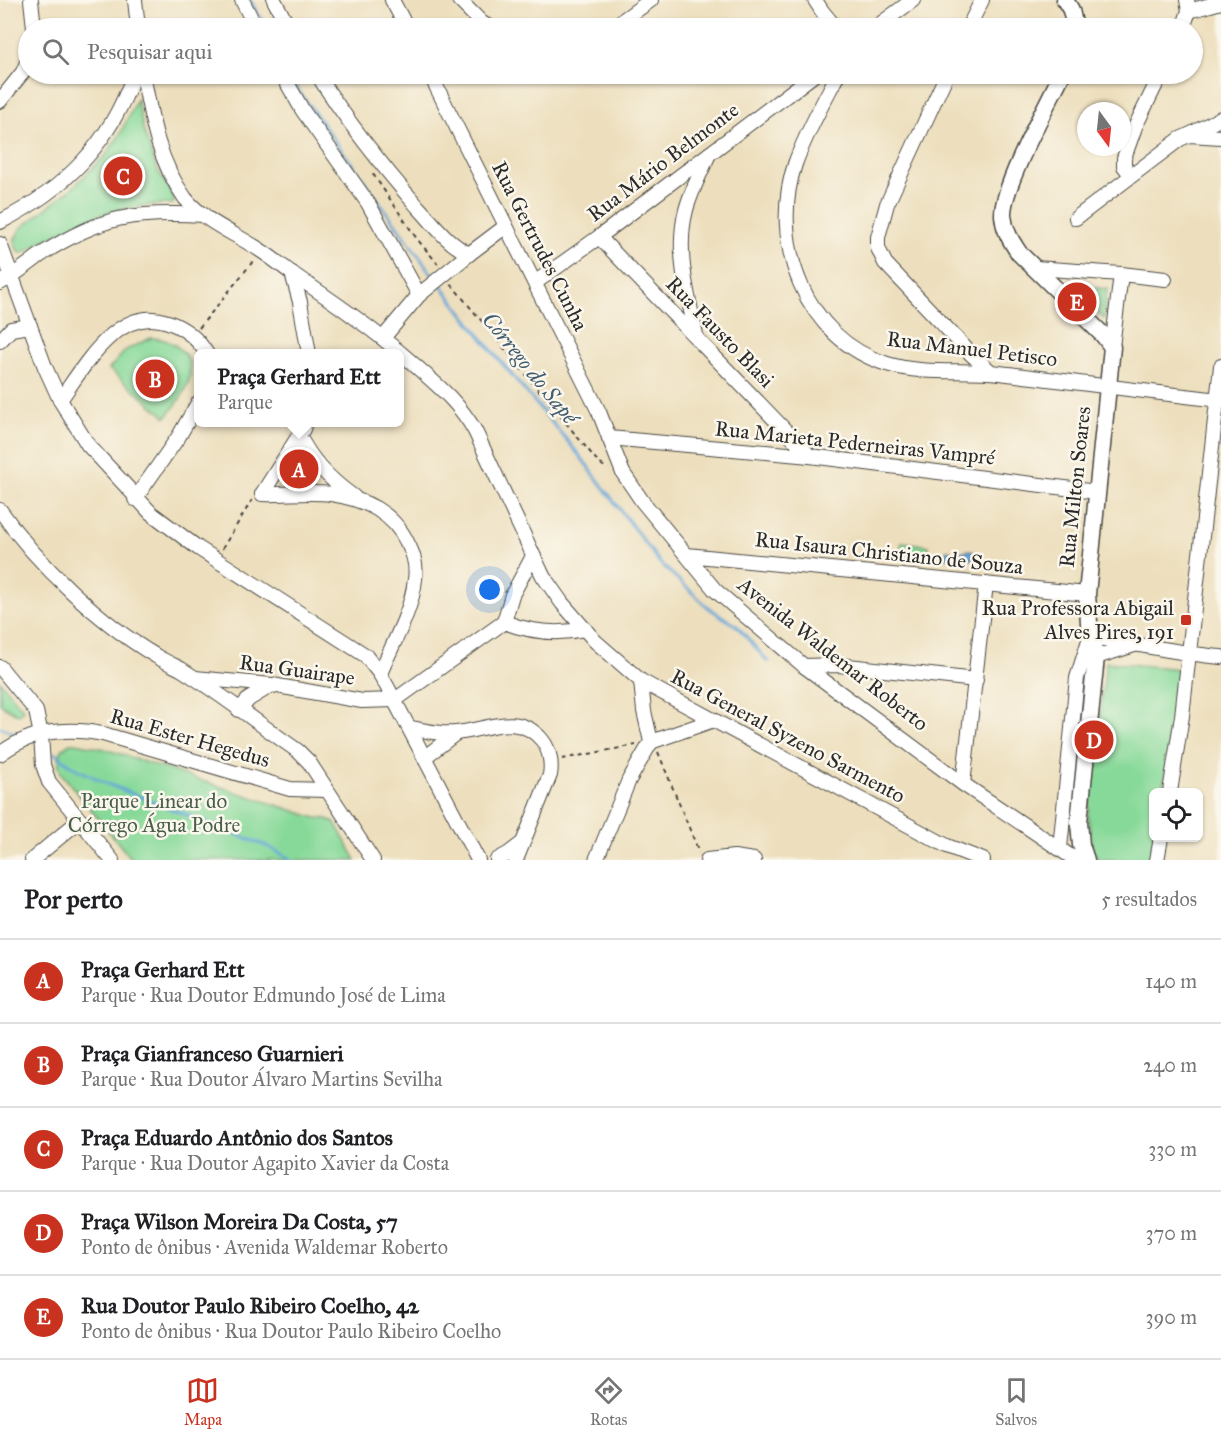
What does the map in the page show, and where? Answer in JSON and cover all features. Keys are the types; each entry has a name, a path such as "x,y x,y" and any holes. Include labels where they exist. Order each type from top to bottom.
{"main road":[{"path":"1065,0 1073,18"},
{"path":"1057,84 1004,203 1005,225 1009,239 1104,336 1112,347"},
{"name":"Rua Milton Soares","path":"1090,637 1087,594 1112,347"},
{"path":"1086,860 1081,845 1079,822 1096,657 1090,637"}],"street":[{"path":"31,0 33,18"},
{"path":"135,0 137,18"},
{"path":"242,0 251,18"},
{"path":"274,0 284,18"},
{"path":"392,0 402,18"},
{"path":"459,0 477,18"},
{"path":"626,18 651,0"},
{"path":"815,0 828,18"},
{"path":"889,18 913,0"},
{"path":"973,18 982,0"},
{"path":"1188,5 1221,2"},
{"path":"0,101 18,78"},
{"path":"0,222 36,203 91,154 114,119 130,84"},
{"name":"Rua General Syzeno Sarmento","path":"145,84 152,124 167,166 176,185 187,200 204,215 262,251 344,308 396,349"},
{"path":"288,84 303,111 368,203 423,292"},
{"path":"323,84 383,168 442,234 458,249 468,254"},
{"name":"Rua Gertrudes Cunha","path":"435,84 536,282 599,412 609,438"},
{"name":"Rua Mário Belmonte","path":"536,282 802,84"},
{"name":"Rua Manuel Petisco","path":"833,84 800,153 791,182 786,224 790,252 801,286 828,326 849,346 870,358 890,365 921,369 992,372 1219,399"},
{"path":"943,84 886,204 880,224 878,248 890,269 971,354 992,372"},
{"path":"1131,175 1124,166 1124,158 1135,127 1156,84"},
{"path":"1076,218 1131,175 1189,135 1221,118"},
{"path":"1189,135 1221,137"},
{"path":"696,337 682,264 681,241 686,209 710,152"},
{"path":"5,280 69,238 109,220 126,216 172,213 204,215"},
{"path":"383,338 423,292 506,225"},
{"name":"Rua Fausto Blasi","path":"599,237 810,456"},
{"path":"0,244 5,280 30,326 60,400 88,445 150,513 215,559 366,657 380,674 410,728 477,860"},
{"path":"1035,268 1165,279"},
{"path":"292,273 300,302 308,349"},
{"name":"Rua Milton Soares","path":"1112,347 1121,274"},
{"path":"60,400 115,330 126,324 151,318 163,320 183,328 203,349"},
{"path":"0,341 11,329 30,326"},
{"name":"Rua General Syzeno Sarmento","path":"404,356 452,397 465,413 510,502 543,576 562,603 595,641 640,681 947,846 983,860"},
{"path":"1171,788 1182,716 1221,366"},
{"path":"135,499 179,436 194,410"},
{"path":"262,494 302,429"},
{"path":"302,429 307,452 327,476 358,500"},
{"name":"Rua Marieta Pederneiras Vampré","path":"609,438 810,456 1097,492"},
{"name":"Avenida Waldemar Roberto","path":"609,438 623,473 642,501 716,590 834,690 963,784 1076,860"},
{"path":"262,494 330,494 358,500 390,516 402,530 413,554 415,579 399,631 380,674"},
{"path":"0,510 47,569 115,627 298,751 309,762 373,860"},
{"name":"Rua Isaura Christiano de Souza","path":"687,555 1087,594"},
{"path":"394,700 504,622 512,595 533,556"},
{"path":"963,784 986,584"},
{"path":"504,622 521,628 549,632 571,632 585,629"},
{"path":"366,657 385,645 399,631"},
{"path":"1090,637 1189,654 1221,657"},
{"name":"Rua Milton Soares","path":"1060,848 1077,678 1090,637"},
{"path":"1096,657 1139,644"},
{"path":"804,666 839,665 976,680"},
{"path":"0,667 36,711 41,735 43,765 49,782 112,860"},
{"path":"834,690 842,675 852,668"},
{"name":"Rua Guairape","path":"193,678 272,685 362,701 394,700"},
{"path":"640,681 651,742"},
{"path":"239,710 249,699 272,685"},
{"path":"596,860 629,780 651,742 714,720"},
{"path":"410,728 455,734 513,723 524,726 545,744 551,761 550,776 516,860"},
{"name":"Rua Ester Hegedus","path":"0,754 20,741 41,735 82,730 103,734 290,789 326,790"},
{"path":"424,757 455,734"},
{"path":"32,860 80,820"},
{"path":"1157,860 1160,842"},
{"path":"497,860 521,844"},
{"path":"705,860 734,857 754,860"}],"path":[{"path":"193,336 262,251"},
{"path":"215,559 252,501 262,494"},
{"path":"551,761 651,742 662,758 705,860"}],"green space":[{"path":"137,99 143,128 156,167 174,197 174,202 129,208 93,217 19,253 15,240 20,229 72,188 107,154 119,136"},
{"path":"1070,285 1107,289 1104,319"},
{"path":"151,338 175,345 187,358 190,367 190,376 183,394 166,417 109,369 126,350"},
{"path":"298,460 314,478 316,481 285,480"},
{"path":"902,542 929,546 927,556 900,552"},
{"path":"1106,662 1180,669 1173,731 1163,788 1149,788 1149,842 1153,842 1150,860 1099,860 1092,849 1088,816"},
{"path":"0,681 23,709 19,715 0,704"},
{"name":"Parque Linear do Córrego Água Podre","path":"70,743 105,749 316,818 328,819 335,823 356,860 132,860 61,773 60,756 63,749"}],"water":[{"path":"947,550 952,554 969,550 982,556 982,560 941,557"}],"waterway":[{"name":"Córrego do Sapé","path":"250,0 260,18"},
{"name":"Córrego do Sapé","path":"295,84 434,277"},
{"name":"Córrego do Sapé","path":"440,284 496,356 580,456 660,563 709,608 737,626 768,662"},
{"path":"0,727 16,734"},
{"path":"54,753 75,768 110,785 269,847 292,860"}],"place":[{"name":"Praça Eduardo Antônio dos Santos","path":"123,176"},
{"name":"Rua Doutor Paulo Ribeiro Coelho, 42","path":"1077,302"},
{"name":"Praça Gianfranceso Guarnieri","path":"155,379"},
{"name":"Praça Gerhard Ett","path":"299,469"},
{"name":"Rua Professora Abigail Alves Pires, 191","path":"1186,620"},
{"name":"Praça Wilson Moreira Da Costa, 57","path":"1094,740"}]}
